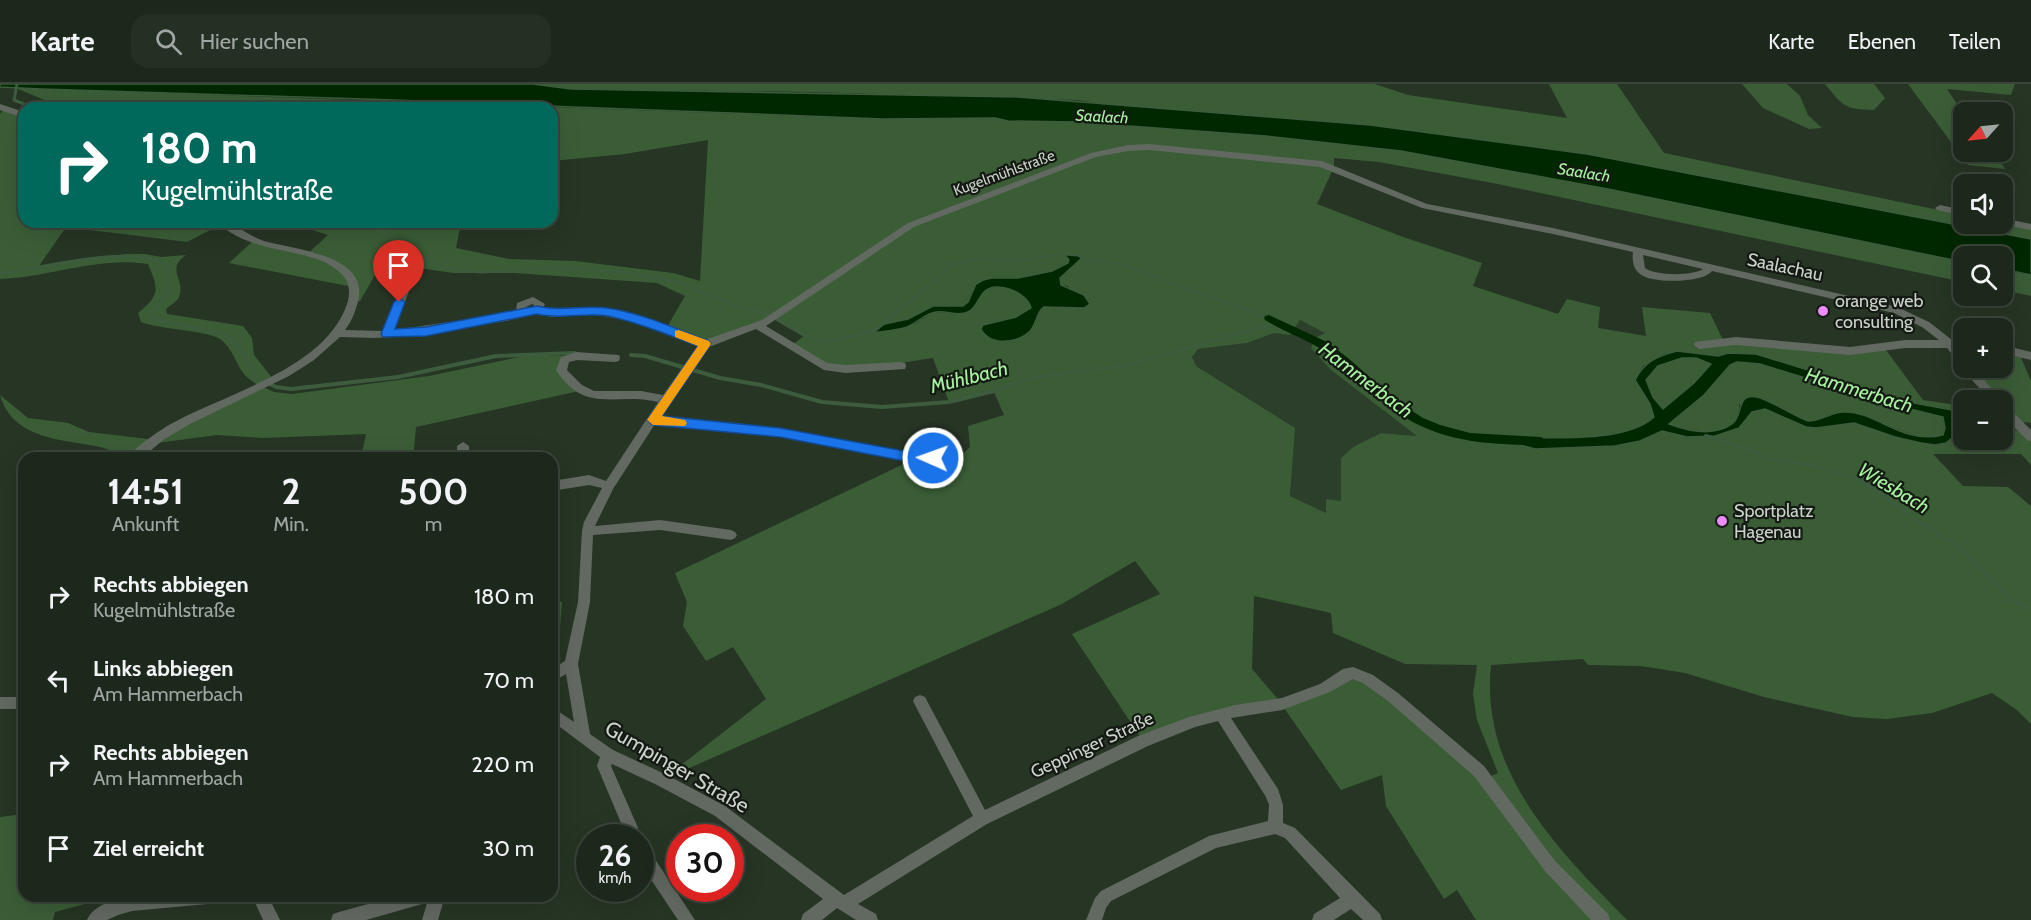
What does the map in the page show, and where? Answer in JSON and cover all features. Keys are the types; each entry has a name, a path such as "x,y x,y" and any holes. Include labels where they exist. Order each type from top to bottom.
{"street":[{"path":"2,107 18,113"},
{"name":"Kugelmühlstraße","path":"705,344 757,325 783,311 911,225 1112,151 1149,147 1322,164 1408,200"},
{"name":"Saalachau","path":"1408,200 1434,208 1547,230 1897,310 1915,318 1951,344"},
{"path":"1940,208 1953,211"},
{"path":"2013,223 2031,227"},
{"path":"141,452 185,421 260,386 313,355 338,333 350,314 355,292 345,272 328,261 241,237 230,228"},
{"name":"Saalachau","path":"1638,251 1639,266 1644,273 1651,276 1698,276 1707,272 1708,268"},
{"path":"387,334 406,286"},
{"path":"338,333 426,332 478,320 515,316 523,312 520,307 530,300 539,302 540,306 537,310 547,313 606,312 656,326 705,344 686,369 593,513 584,557 584,602 571,664 584,737"},
{"path":"757,325 824,366 845,369 902,366"},
{"path":"1699,345 1736,342 1850,351 1897,344 1951,344 1953,347"},
{"path":"2013,352 2031,356"},
{"path":"615,358 576,356 565,360 561,370 572,385 586,394 604,397 638,395 666,400"},
{"path":"1977,378 1987,390"},
{"path":"653,420 780,433 920,459 933,458"},
{"path":"2013,420 2031,437"},
{"path":"558,485 589,480 609,486"},
{"path":"588,531 660,525 731,535"},
{"path":"558,672 571,664"},
{"name":"Geppinger Straße","path":"809,920 982,819 1143,741 1194,721 1221,714 1282,705 1325,688 1348,673 1358,674 1394,697 1486,778 1550,866 1602,920"},
{"path":"920,701 982,819"},
{"path":"0,704 18,702"},
{"path":"1221,714 1273,794 1276,805 1275,827"},
{"name":"Gumpinger Straße","path":"558,718 608,755 720,811 840,902 870,920"},
{"path":"608,755 604,766 629,824"},
{"path":"1095,920 1100,903 1107,896 1169,862 1214,841 1275,827 1290,833 1374,920"},
{"path":"654,870 687,920"},
{"path":"1320,920 1352,899"},
{"path":"95,920 105,911 120,906 160,902"},
{"path":"262,902 272,920"},
{"path":"339,920 401,902"},
{"path":"430,920 435,902"}],"shaded area":[{"path":"533,84 1375,84 1408,95 1567,118 1549,84 1617,84 1664,153 1953,213 1953,229 1077,100 814,92 571,89"},
{"path":"1742,84 1787,84 1800,96 1808,115 1822,128 1809,129 1763,108"},
{"path":"1825,84 1874,84 1885,98 1874,110 1856,109 1841,102"},
{"path":"1908,84 2015,84 2011,95 1947,89 1956,102 1953,102 1953,145"},
{"path":"16,88 408,102 49,102"},
{"path":"558,107 883,119 995,118 1008,121 1074,122 1266,136 1401,151 1613,190 1953,260 1953,280 1498,184 1379,162 1334,158 1334,167 1317,204 1403,237 1482,263 1473,286 1558,314 1567,299 1600,307 1598,328 1646,336 1642,307 1710,313 1724,342 1839,351 1883,346 1923,400 1953,404 1953,410 1914,403 1756,354 1728,353 1718,356 1677,351 1664,354 1643,366 1635,380 1650,404 1654,417 1628,431 1611,434 1575,438 1527,438 1535,449 1615,446 1661,431 1687,437 1715,436 1739,428 1752,412 1765,409 1796,423 1854,423 1921,443 1946,443 1953,432 1953,450 2013,450 2013,430 2031,433 2031,465 2021,454 1933,454 1963,486 2008,487 2031,506 2031,724 2017,710 1992,693 1932,713 1887,719 1853,717 1764,697 1685,673 1641,666 1588,665 1583,659 1491,665 1491,704 1498,740 1511,774 1529,806 1550,836 1627,920 1476,920 1457,890 1444,899 1386,806 1382,775 1341,790 1282,705 1235,711 1143,741 1072,634 1160,594 1135,561 1062,604 662,780 766,699 733,647 706,661 683,626 687,602 675,573 910,461 924,465 962,455 970,447 968,426 1004,415 994,392 949,402 933,358 861,369 834,368 790,347 805,335 769,314 766,322 705,344 666,329 685,296 657,283 515,273 454,273 382,263 360,301 354,303 352,284 348,286 229,263 253,241 306,255 328,235 306,228 460,228 456,248 509,259 575,261 673,273 700,281 708,140 625,154 558,160","holes":["1064,255 1082,257 1060,278 1061,285 1068,286 1077,308 1044,307 1031,329 1022,336 991,339 981,329 983,325 1016,317 1031,308 1025,298 1019,294 998,287 982,292 960,314 933,312 915,324 872,332 880,325 908,319 933,306 963,306 968,302 971,293 992,278 1018,278 1052,271 1068,264 1069,260","1300,320 1325,333 1315,338 1311,348 1331,370 1417,436 1381,433 1353,447 1341,458 1341,501 1326,499 1326,513 1290,496 1295,428 1196,366 1192,357 1198,349 1247,343 1274,333 1290,335","1254,596 1331,613 1333,633 1405,664 1477,665 1473,694 1477,720 1498,773 1486,778 1353,673 1282,704 1252,669"]},
{"path":"4,108 18,113 18,228 65,228 39,266 126,254 161,257 186,255 180,260 176,271 180,293 178,299 166,309 167,314 243,326 252,338 254,355 273,379 261,386 274,392 292,394 429,376 524,356 566,356 561,367 579,391 416,427 414,452 362,452 366,434 263,438 217,435 149,444 140,452 111,452 103,448 55,439 27,429 6,410 0,395 28,418 68,423 89,432 156,440 259,386 244,374 228,346 220,339 141,322 138,313 154,296 155,291 148,264 111,263 0,279 0,114"},
{"path":"1966,162 2000,162 2005,169 1968,165"},
{"path":"2013,225 2031,229 2031,240 1990,234 2013,234"},
{"path":"74,228 214,228 187,242"},
{"path":"2013,272 2031,275 2031,296 2013,292"},
{"path":"1300,320 1326,333 1331,370 1418,436 1381,433 1353,447 1341,458 1341,501 1326,513 1290,496 1295,428 1196,366 1192,357 1198,349 1247,343 1274,333 1290,335"},
{"path":"2013,352 2019,353 2031,381 2031,423 2013,420 2013,390 1987,390 1977,378 2013,378"},
{"path":"1682,358 1696,358 1711,364 1694,383 1663,409 1653,397 1646,380 1658,366"},
{"path":"1737,362 1760,364 1882,402 1944,417 1943,435 1922,438 1854,413 1844,412 1816,421 1808,421 1780,409 1739,404 1737,419 1724,429 1705,431 1668,424 1704,395 1730,365"},
{"path":"558,602 562,602 558,653"},
{"path":"18,815 18,902 92,902 55,912 53,920 0,920 0,817"}],"water":[{"name":"Saalach","path":"0,84 533,84 571,89 1018,97 1370,125 1587,154 1953,224 1953,234 2005,234 2031,239 2031,275 2013,271 2013,246 1953,246 1953,260 1613,190 1401,151 1266,136 1074,122 1008,121 995,118 883,119 558,106 558,102 446,102 0,87"},
{"path":"1064,254 1083,257 1060,278 1061,285 1084,295 1090,304 1084,308 1044,307 1030,331 1018,339 997,341 981,329 983,325 1016,317 1031,308 1024,297 1018,293 997,287 985,291 968,312 932,313 907,327 871,333 880,325 908,319 933,306 963,306 968,302 976,284 983,280 1018,278 1052,271 1068,263 1069,260"},
{"path":"1677,351 1718,356 1728,353 1756,354 1914,403 1953,410 1952,438 1946,443 1935,445 1895,437 1854,423 1816,428 1806,427 1765,409 1752,412 1739,428 1715,436 1687,437 1662,431 1640,441 1615,446 1535,449 1520,445 1527,438 1594,436 1628,431 1642,425 1654,417 1650,404 1635,380 1647,364","holes":["1682,358 1696,358 1711,364 1694,383 1663,409 1653,397 1646,380 1658,366","1737,362 1760,364 1882,402 1943,417 1945,428 1943,435 1928,437 1902,432 1856,413 1839,412 1808,421 1757,397 1746,398 1736,420 1725,428 1701,432 1669,424 1704,395 1730,365"]}],"waterway":[{"path":"17,84 14,100 19,102"},
{"path":"378,228 436,265 448,269 481,272 558,268 625,272 680,283 736,306"},
{"name":"Hammerbach","path":"903,307 953,265 976,259 1018,260 1064,254 1078,255 1086,260 1117,263 1238,307"},
{"path":"0,273 102,257 142,257 161,261 167,272 168,285 157,307"},
{"path":"158,305 151,312 153,319 224,334 238,346 256,377 276,387 291,389 398,377 496,356 575,353"},
{"name":"Hammerbach","path":"777,319 810,338 823,341 837,340 875,330 905,305"},
{"name":"Hammerbach","path":"1234,305 1269,318"},
{"path":"736,306 769,314"},
{"name":"Hammerbach","path":"1269,318 1334,352 1393,404 1419,421 1470,437 1541,441"},
{"name":"Mühlbach","path":"631,355 645,356 720,378 761,385 822,402 882,407 949,402 994,391 1030,378 1124,366 1277,323"},
{"name":"Wiesbach","path":"1706,436 1743,447 1767,458 1817,466 1861,480 1910,516 1956,545 2008,597 2031,608"}],"slow traffic":[{"path":"679,334 705,344 653,420 681,423"}],"place":[{"name":"orange web consulting","path":"1823,311"},
{"name":"Sportplatz Hagenau","path":"1722,521"}],"route":[{"path":"399,302 387,334 426,332 537,310 547,313 606,312 646,322 705,344 653,420 780,433 920,459 933,458"}]}
